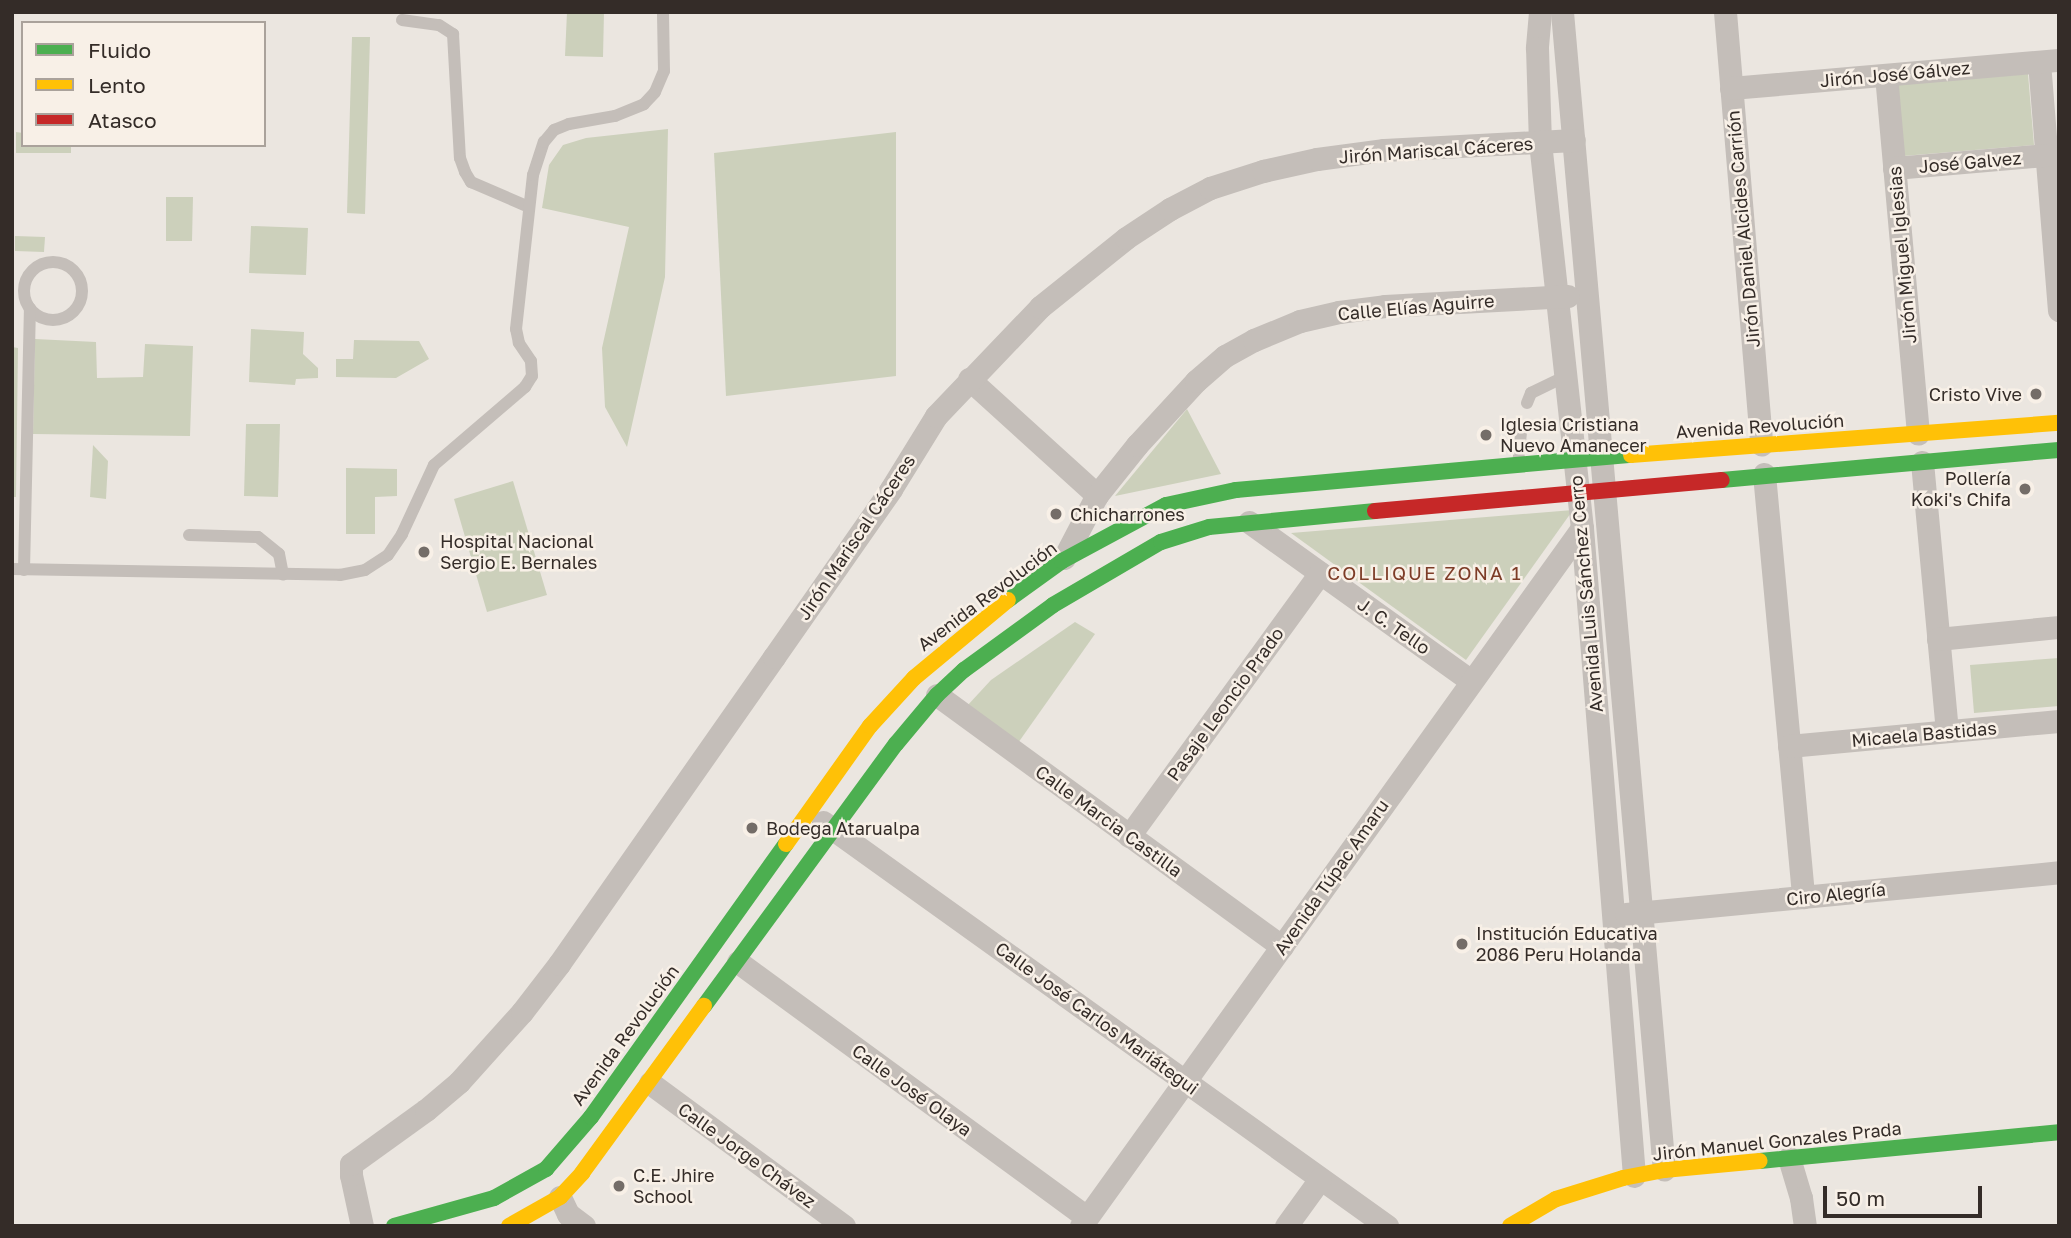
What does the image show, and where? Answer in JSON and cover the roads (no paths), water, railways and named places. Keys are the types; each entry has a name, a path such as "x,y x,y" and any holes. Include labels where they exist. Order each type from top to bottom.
{"main road":[{"name":"Avenida Revolución","path":"394,1226 494,1198 546,1169 598,1107 807,810 870,726 914,678 966,633 1062,561 1132,521 1166,505 1201,496 1518,463 2059,423"},
{"path":"509,1226 569,1216 589,1165 896,744 937,695 1007,637 1116,566 1184,533 1249,522 1764,474 2059,450"},
{"name":"Jirón Manuel Gonzales Prada","path":"1510,1226 1556,1199 1664,1170 2059,1132"}],"street":[{"name":"Avenida Luis Sánchez Cerro","path":"1540,12 1537,48 1540,142 1581,528 1634,1176"},
{"name":"Avenida Luis Sánchez Cerro","path":"1562,12 1664,1170"},
{"name":"Jirón Daniel Alcides Carrión","path":"1725,12 1761,445"},
{"name":"Jirón José Gálvez","path":"1731,89 2049,61"},
{"path":"2049,61 2047,155 2059,310"},
{"name":"Jirón Miguel Iglesias","path":"1886,75 1919,434"},
{"name":"Jirón Mariscal Cáceres","path":"362,1226 351,1164 426,1110 458,1082 490,1049 559,964 891,489 936,416 1040,307 1083,271 1170,209 1210,188 1263,171 1330,157 1384,150 1574,139"},
{"name":"José Galvez","path":"1894,168 2047,155"},
{"name":"Calle Elías Aguirre","path":"1062,561 1097,495 1137,445 1196,381 1225,356 1254,340 1300,321 1339,312 1385,306 1586,295"},
{"path":"969,379 1097,495"},
{"path":"1922,462 1947,732"},
{"path":"1764,474 1804,897"},
{"name":"J. C. Tello","path":"1249,522 1471,681"},
{"name":"Avenida Túpac Amaru","path":"1084,1222 1187,1082 1581,528"},
{"name":"Pasaje Leoncio Prado","path":"1129,836 1320,573"},
{"path":"1938,639 2059,627"},
{"name":"Calle Marcia Castilla","path":"937,695 1282,947"},
{"name":"Micaela Bastidas","path":"1789,746 2059,721"},
{"name":"Calle José Carlos Mariátegui","path":"807,810 1387,1226"},
{"name":"Ciro Alegría","path":"1613,915 2059,872"},
{"name":"Calle José Olaya","path":"738,962 1084,1222"},
{"name":"Calle Jorge Chávez","path":"650,1083 844,1226"},
{"path":"1789,1158 1801,1198 1805,1226"},
{"path":"1286,1226 1320,1179"}],"lane":[{"path":"30,308 18,570 340,575 365,570 388,555 402,534 434,465 525,387 532,376 531,361 519,343 516,329 533,175 544,142 554,130 569,124 615,116 644,104 655,92 664,71 663,12"},
{"path":"402,20 439,25 453,34 460,158 465,172 471,182 529,207"},
{"path":"46,263 65,264 79,277 82,296 79,305 65,318 46,319 30,308 18,290 30,273 46,263"},
{"path":"1527,403 1531,393 1564,377"},
{"path":"1518,463 1521,434"},
{"path":"188,535 258,537 279,554 283,575"}],"place":[{"name":"Cristo Vive","path":"2036,394"},
{"name":"Iglesia Cristiana Nuevo Amanecer","path":"1486,435"},
{"name":"Pollería Koki's Chifa","path":"2025,489"},
{"name":"Chicharrones","path":"1056,514"},
{"name":"Hospital Nacional Sergio E. Bernales","path":"424,552"},
{"name":"Bodega Atarualpa","path":"752,828"},
{"name":"Institución Educativa 2086 Peru Holanda","path":"1462,944"},
{"name":"C.E. Jhire School","path":"619,1186"}],"district":[{"name":"COLLIQUE ZONA 1","path":"1425,573"}]}
